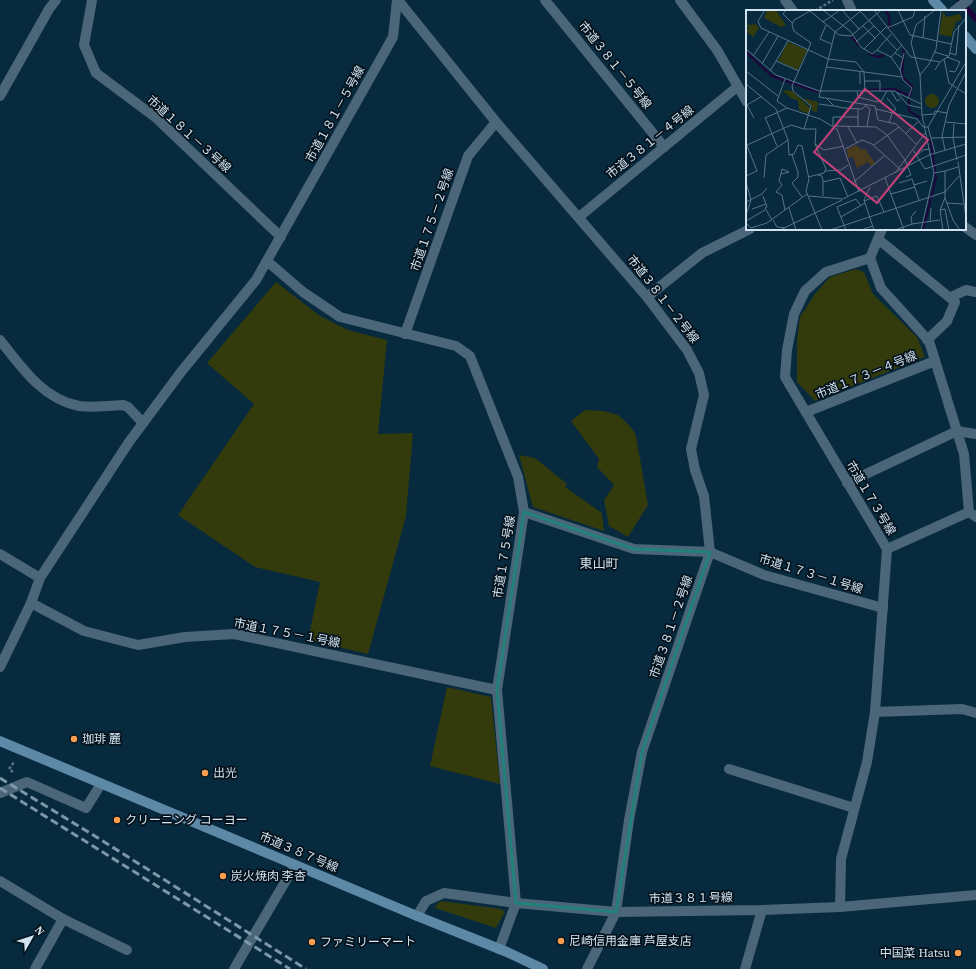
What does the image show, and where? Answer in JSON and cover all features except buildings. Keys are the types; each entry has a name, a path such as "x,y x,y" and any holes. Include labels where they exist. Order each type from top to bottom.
{"street":[{"path":"0,96 49,9 56,0"},
{"name":"市道１８１－３号線","path":"92,0 84,45 96,73 155,117 281,237"},
{"name":"市道１８１－５号線","path":"0,667 31,602 40,578 143,423 181,372 256,280 393,37 398,0"},
{"name":"市道３８１－２号線","path":"398,0 496,122 647,297 688,350 699,373 704,394 691,449 704,496 710,552 642,752 629,820 616,912 587,969"},
{"name":"市道３８１－５号線","path":"545,0 664,147"},
{"path":"680,0 717,50 746,100"},
{"path":"786,0 792,10"},
{"path":"848,0 852,10"},
{"path":"933,0 942,10"},
{"path":"966,37 976,49"},
{"name":"市道３８１－４号線","path":"578,217 737,86"},
{"name":"市道１７５－２号線","path":"405,334 468,156 496,122"},
{"path":"966,228 976,235"},
{"path":"647,297 702,253 748,230"},
{"path":"882,230 870,258 881,288 927,340 964,454 972,514 887,549"},
{"path":"878,239 951,297 966,290 976,292"},
{"name":"市道１７３号線","path":"840,907 841,859 867,762 875,712 887,549 785,377 787,350 794,314 805,291 826,272 870,258"},
{"name":"市道１７５号線","path":"266,261 303,292 340,316 456,346 470,356 518,477 524,512 497,690 516,903 499,949"},
{"name":"市道１７３－４号線","path":"927,340 947,321 955,302 951,297"},
{"path":"0,340 25,372 56,398 80,406 123,405 128,407 143,423"},
{"name":"市道１７３－４号線","path":"806,412 935,361"},
{"path":"847,483 957,431 976,434"},
{"name":"市道１７３－１号線","path":"524,512 634,549 710,552 764,575 883,608"},
{"path":"0,554 40,578"},
{"name":"市道１７５－１号線","path":"31,602 84,631 138,645 184,637 234,634 497,690"},
{"path":"875,712 962,709 976,713"},
{"name":"市道３８７号線","path":"0,740 101,784 499,949 543,969"},
{"path":"729,769 854,808"},
{"path":"0,793 26,782 86,808 101,784"},
{"path":"234,969 295,864"},
{"path":"0,881 63,919 127,950"},
{"name":"市道３８１号線","path":"417,916 426,900 444,893 516,903 616,912 762,910 840,907 976,895"},
{"path":"745,969 762,910"},
{"path":"35,969 63,919"}],"path":[{"path":"817,10 834,0"}],"highlighted area":[{"path":"524,512 634,549 710,552 642,752 616,912 516,903 497,690"}],"green space":[{"path":"856,269 864,272 873,294 917,337 925,357 815,401 797,382 797,341 800,317 815,294 830,277"},
{"path":"276,282 320,316 348,330 387,340 378,434 413,433 406,516 368,654 308,640 320,582 255,567 178,515 254,404 207,363"},
{"path":"585,410 604,411 618,415 633,430 636,436 648,505 628,537 609,526 604,500 614,485 597,467 599,459 571,421"},
{"path":"519,455 535,458 567,484 565,487 602,513 604,531 533,507"},
{"path":"447,687 491,697 500,784 430,766"},
{"path":"441,901 501,909 505,912 496,928 435,908"}],"waterway":[{"path":"960,0 976,19"}],"railway":[{"path":"0,778 306,969"},
{"path":"0,788 290,969"}],"place":[{"name":"珈琲 麓","path":"74,739"},
{"name":"出光","path":"205,773"},
{"name":"クリーニング コーヨー","path":"117,820"},
{"name":"炭火焼肉 李杏","path":"223,876"},
{"name":"尼崎信用金庫 芦屋支店","path":"561,941"},
{"name":"ファミリーマート","path":"312,942"},
{"name":"中国菜 Hatsu","path":"958,953"}],"district":[{"name":"東山町","path":"599,563"}]}
